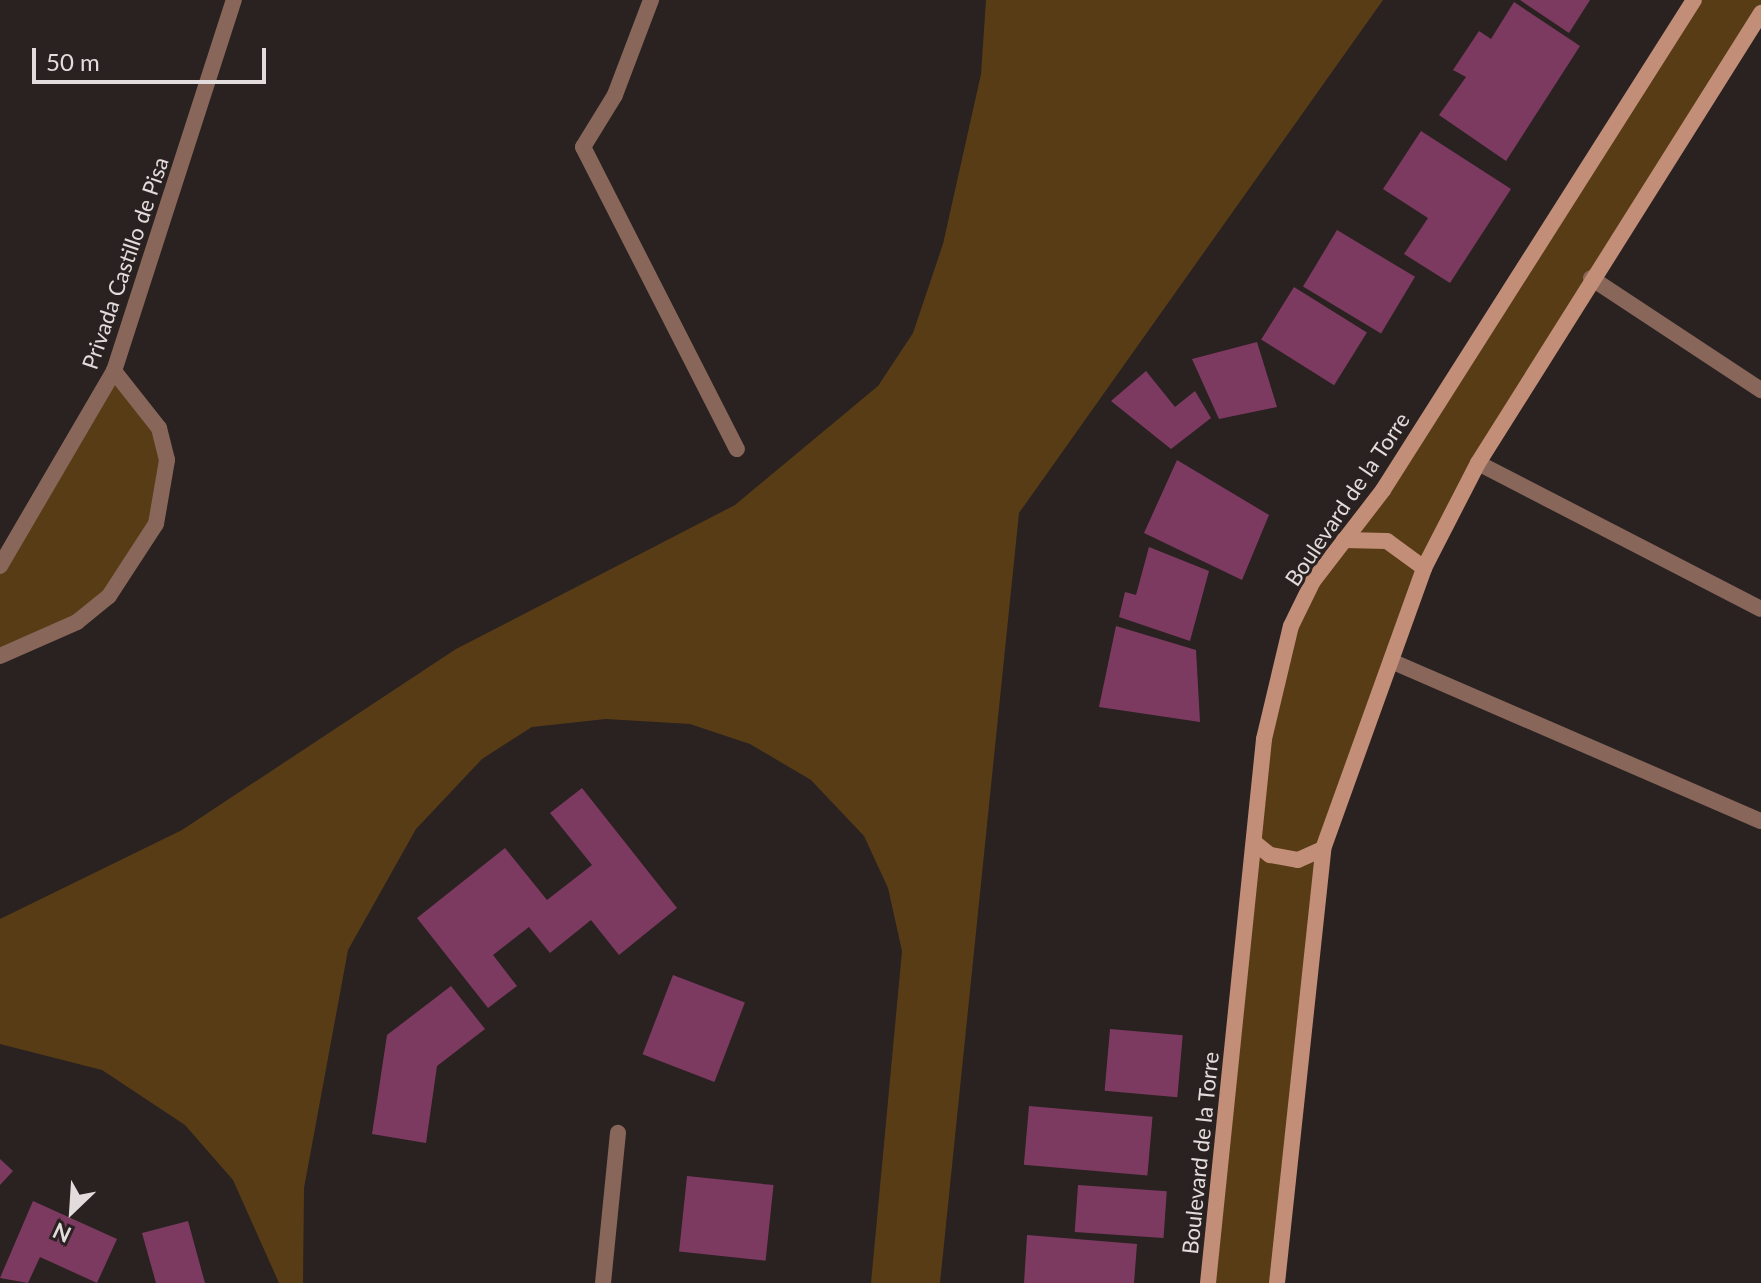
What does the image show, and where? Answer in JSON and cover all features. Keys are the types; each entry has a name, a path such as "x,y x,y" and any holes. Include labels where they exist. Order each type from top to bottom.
{"street":[{"name":"Privada Castillo de Pisa","path":"0,566 114,371 234,0"},
{"path":"651,0 615,95 583,147 737,449"},
{"name":"Boulevard de la Torre","path":"1208,1283 1264,739 1291,626 1344,540 1383,490 1694,0"},
{"path":"1277,1283 1323,849 1424,568 1478,463 1591,278 1760,17"},
{"path":"1591,278 1761,390"},
{"name":"Privada Castillo de Pisa","path":"0,656 77,622 109,596 156,524 167,460 159,428 114,371"},
{"path":"1478,463 1761,609"},
{"path":"1344,540 1387,541 1424,568"},
{"path":"1391,661 1761,821"},
{"path":"1255,843 1270,855 1298,860 1323,849"},
{"path":"603,1283 618,1133"}],"shaded area":[{"path":"986,0 1383,0 1019,513 940,1283 871,1283 902,951 888,888 864,836 811,780 750,744 690,724 606,719 532,727 482,759 416,829 348,950 304,1188 303,1283 279,1283 233,1180 185,1125 102,1070 0,1044 0,919 182,830 456,649 735,505 878,386 913,333 943,244 981,74"},
{"path":"1694,0 1761,0 1761,13 1446,522 1323,849 1277,1283 1208,1283 1264,739 1291,626"},
{"path":"114,371 159,428 165,494 109,596 0,656 0,566"}],"building":[{"path":"1520,0 1590,0 1569,33"},
{"path":"1514,2 1580,46 1506,161 1439,115 1466,77 1453,70 1479,31 1491,39"},
{"path":"1421,131 1511,189 1450,283 1404,254 1428,218 1383,189"},
{"path":"1337,230 1415,277 1381,333 1303,287"},
{"path":"1294,287 1367,333 1334,385 1261,340"},
{"path":"1257,342 1277,407 1219,419 1192,359"},
{"path":"1146,371 1175,407 1195,391 1211,418 1171,449 1111,401"},
{"path":"1177,460 1269,515 1242,580 1144,533"},
{"path":"1149,547 1209,571 1190,641 1119,617 1125,592 1136,595"},
{"path":"1116,626 1196,650 1200,722 1099,707"},
{"path":"582,788 677,908 619,955 591,920 550,953 529,927 493,955 517,986 488,1008 417,918 505,848 547,900 592,865 550,813"},
{"path":"673,975 745,1003 714,1082 643,1054"},
{"path":"451,986 485,1029 437,1066 426,1143 372,1134 387,1035"},
{"path":"1110,1029 1183,1035 1177,1097 1105,1091"},
{"path":"1029,1106 1153,1117 1147,1176 1024,1165"},
{"path":"0,1159 13,1171 0,1185"},
{"path":"687,1176 774,1185 766,1261 679,1252"},
{"path":"1078,1185 1167,1191 1164,1238 1075,1232"},
{"path":"33,1201 117,1239 97,1283 40,1257 28,1283 0,1278"},
{"path":"188,1221 205,1283 156,1283 142,1233"},
{"path":"1027,1235 1137,1244 1134,1283 1024,1283"}]}
